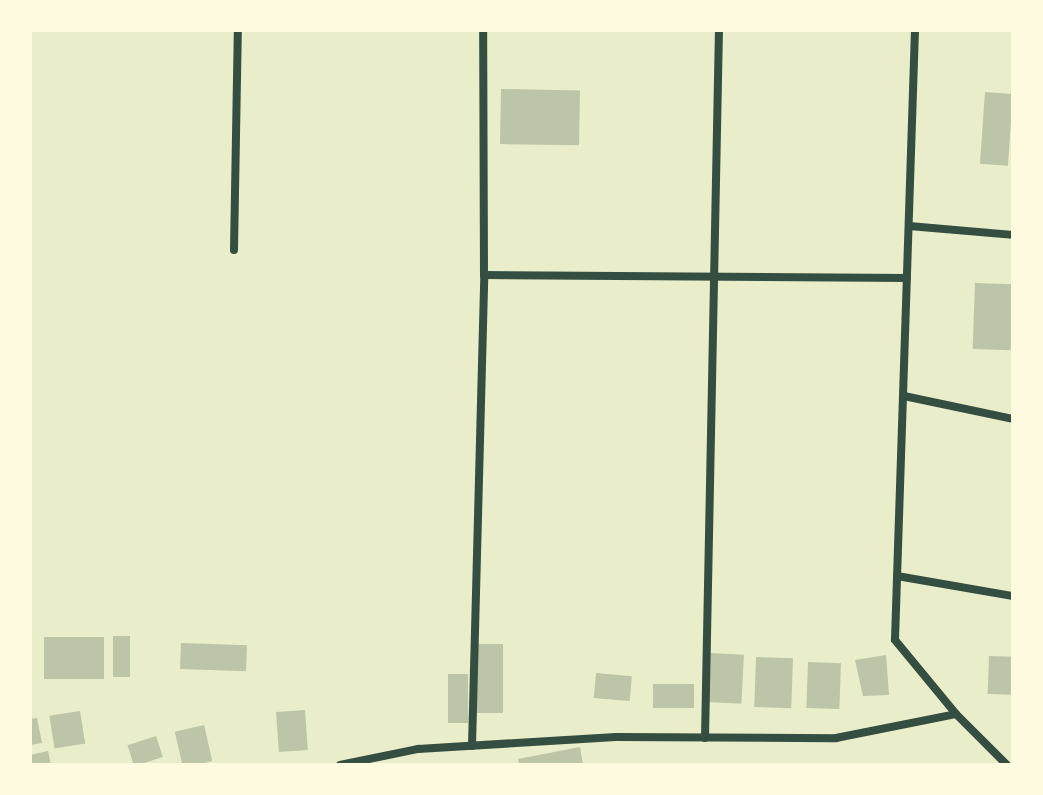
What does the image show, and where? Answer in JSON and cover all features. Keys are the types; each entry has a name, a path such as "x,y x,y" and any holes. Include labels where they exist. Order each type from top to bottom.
{"street":[{"path":"234,250 238,30"},
{"path":"472,746 484,275 483,30"},
{"path":"705,738 717,279 719,30"},
{"path":"915,30 895,640 956,714 1007,765"},
{"path":"909,226 1013,235"},
{"path":"484,275 907,278"},
{"path":"904,396 1013,419"},
{"path":"897,576 1013,596"},
{"path":"340,765 418,749 472,746 705,738 836,738 956,714"}],"building":[{"path":"501,89 580,90 579,145 500,144"},
{"path":"985,92 1013,94 1008,166 980,164"},
{"path":"975,283 1013,284 1011,350 973,349"},
{"path":"113,636 130,636 130,677 113,677"},
{"path":"44,637 104,637 104,679 44,679"},
{"path":"181,643 247,645 246,671 180,669"},
{"path":"474,644 503,644 503,713 474,713"},
{"path":"710,653 744,655 741,704 707,702"},
{"path":"886,655 889,695 863,696 855,660"},
{"path":"989,656 1013,657 1012,695 988,694"},
{"path":"756,657 793,658 791,708 754,707"},
{"path":"808,662 841,663 839,709 806,708"},
{"path":"596,673 632,676 630,701 594,698"},
{"path":"448,674 468,674 468,723 448,723"},
{"path":"653,684 694,684 694,708 653,708"},
{"path":"305,710 308,750 279,752 276,712"},
{"path":"80,711 85,744 55,748 49,716"},
{"path":"37,718 42,743 30,745 30,719"},
{"path":"204,725 212,761 182,765 175,732"},
{"path":"156,736 163,757 134,765 127,745"},
{"path":"580,747 583,765 519,765 518,759"},
{"path":"48,751 51,765 30,765 30,755"}]}
